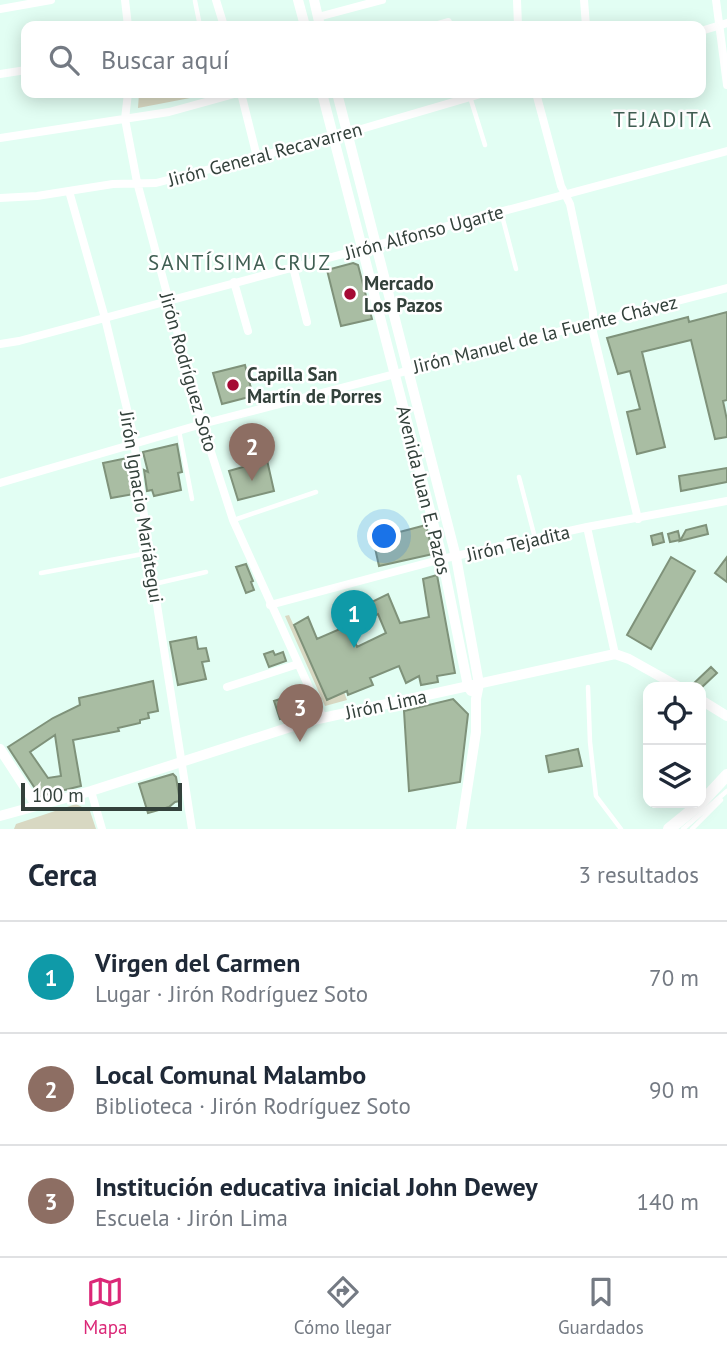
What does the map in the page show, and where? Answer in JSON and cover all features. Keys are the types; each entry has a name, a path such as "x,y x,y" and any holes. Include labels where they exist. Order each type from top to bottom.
{"main road":[{"path":"706,798 727,775"},
{"path":"669,829 695,808"}],"street":[{"path":"0,9 51,0"},
{"path":"124,0 127,21"},
{"path":"216,0 222,21"},
{"path":"299,0 304,21"},
{"path":"314,0 319,21"},
{"path":"322,21 382,0"},
{"path":"517,0 518,21"},
{"path":"584,0 586,21"},
{"path":"716,0 723,24 727,85"},
{"path":"706,29 723,24"},
{"path":"0,74 21,71"},
{"name":"Jirón Rodríguez Soto","path":"127,98 125,119 137,182 202,424 233,520 323,718"},
{"path":"0,138 169,112 221,98"},
{"path":"240,98 257,157"},
{"name":"Avenida Juan E. Pazos","path":"324,98 474,685"},
{"name":"Avenida Juan E. Pazos","path":"338,98 456,556 474,685"},
{"name":"Jirón General Recavarren","path":"0,198 137,182 156,183 347,134 467,98"},
{"path":"537,98 561,186 570,204 590,299 593,332 638,519"},
{"name":"Jirón Alfonso Ugarte","path":"0,344 727,151"},
{"name":"Jirón Ignacio Mariátegui","path":"69,191 105,318 134,443 192,829"},
{"path":"293,267 307,322"},
{"path":"234,282 248,331"},
{"name":"Jirón Manuel de la Fuente Chávez","path":"0,483 178,430 727,288"},
{"name":"Jirón Tejadita","path":"270,605 442,559 587,527 727,501"},
{"path":"587,527 615,654 671,682"},
{"name":"Jirón Lima","path":"0,816 323,718 615,654"},
{"path":"227,687 298,664"},
{"path":"461,829 476,732 474,685"},
{"path":"706,703 727,716"},
{"path":"0,749 37,806"},
{"path":"90,790 102,829"}],"lane":[{"path":"195,1 199,21"},
{"path":"470,98 485,145"},
{"path":"501,212 516,269"},
{"path":"178,430 192,499"},
{"path":"519,477 536,539"},
{"path":"233,520 316,492"},
{"path":"41,573 149,553"},
{"path":"154,584 206,572"},
{"path":"588,687 596,796 621,829"},
{"path":"683,829 727,792"},
{"path":"692,829 727,792"}],"green space":[{"path":"139,98 190,98 138,108"},
{"path":"289,615 327,700 344,692 347,700 325,706 285,616"},
{"path":"76,804 90,811 96,829 14,829 16,824"}],"building":[{"name":"Mercado Los Pazos","path":"353,263 358,265 372,319 341,326 327,270"},
{"path":"727,312 727,400 723,401 727,437 715,439 691,340 642,352 665,447 637,454 627,412 640,409 630,371 618,374 607,338 688,317 689,322"},
{"name":"Capilla San Martín de Porres","path":"245,365 253,396 222,404 213,373"},
{"path":"177,444 182,472 178,473 181,490 154,496 152,490 147,491 144,470 148,472 143,452"},
{"path":"127,458 130,460 134,494 111,498 103,463"},
{"path":"267,460 274,491 238,500 229,471"},
{"path":"727,468 727,482 681,491 679,476"},
{"path":"426,525 433,554 379,566 373,539"},
{"path":"706,525 708,534 680,541 686,530"},
{"path":"678,531 680,540 670,542 668,534"},
{"path":"662,533 664,542 653,545 651,536"},
{"path":"671,557 695,571 651,649 627,635"},
{"path":"727,557 727,582 715,573"},
{"path":"246,564 254,590 246,593 236,567"},
{"path":"437,575 455,673 437,676 438,682 421,685 419,676 406,683 399,666 370,678 373,685 348,695 347,691 327,700 294,625 308,617 317,639 347,626 343,616 388,594 400,623 429,617 423,579","holes":["378,614 386,633 357,647 349,628"]},
{"path":"196,637 198,649 206,648 209,661 202,662 206,679 178,685 170,642"},
{"path":"273,651 275,655 283,652 286,661 269,667 264,654"},
{"path":"711,667 717,673 706,683 695,682"},
{"path":"153,681 158,711 148,713 149,718 140,720 140,723 118,728 119,731 73,740 81,786 40,796 8,747 53,718 80,705 79,698","holes":["55,735 61,776 48,778 30,752"]},
{"path":"300,693 306,711 280,719 274,701"},
{"path":"453,699 468,714 460,782 409,791 404,711"},
{"path":"578,749 582,766 549,772 546,756"},
{"path":"173,774 176,777 180,801 148,813 139,784"}],"place":[{"name":"Mercado Los Pazos","path":"350,294"},
{"name":"Capilla San Martín de Porres","path":"233,385"},
{"name":"Local Comunal Malambo","path":"252,481"},
{"name":"Virgen del Carmen","path":"354,648"},
{"name":"Institución educativa inicial John Dewey","path":"300,742"}],"district":[{"name":"TEJADITA","path":"663,120"},
{"name":"SANTÍSIMA CRUZ","path":"240,263"}]}
